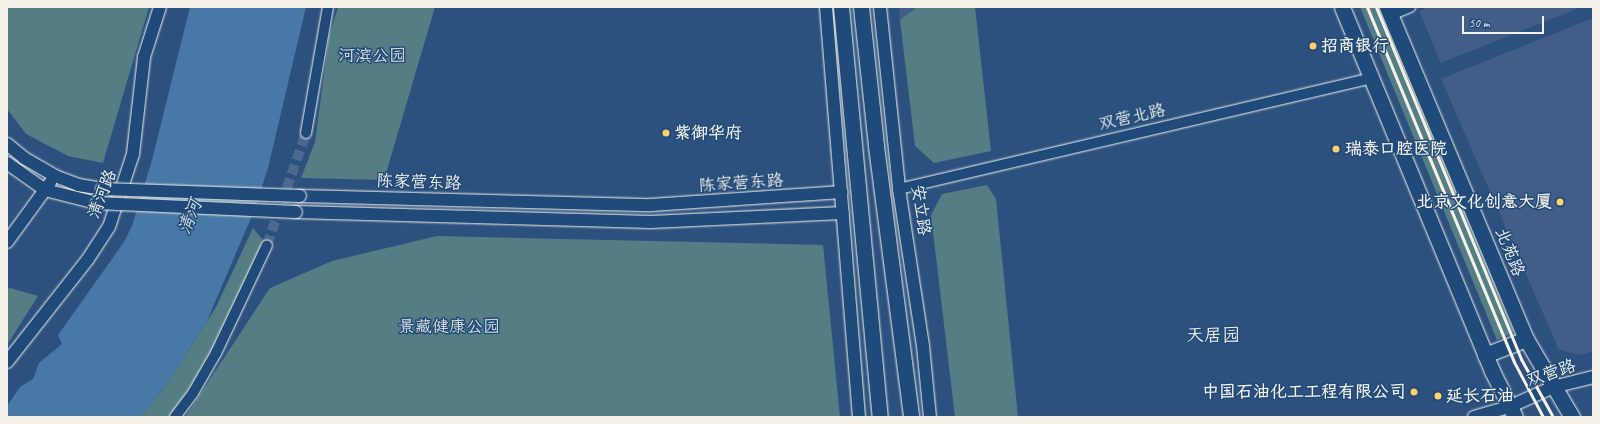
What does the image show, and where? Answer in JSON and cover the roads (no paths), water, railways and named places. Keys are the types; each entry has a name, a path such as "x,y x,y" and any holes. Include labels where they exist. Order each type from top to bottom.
{"main road":[{"path":"841,7 880,417"},
{"path":"861,7 876,146 911,417"},
{"path":"1342,7 1373,78 1486,355 1512,412"},
{"name":"北苑路","path":"1389,11 1526,340 1553,388 1572,417"},
{"path":"1486,355 1526,340"}],"street":[{"name":"清河路","path":"7,362 88,259 108,227 133,154 144,57 160,7"},
{"path":"306,133 328,7"},
{"path":"826,7 859,417"},
{"name":"安立路","path":"880,7 899,188 922,346 930,417"},
{"path":"1389,11 1410,7"},
{"name":"双营北路","path":"899,188 1373,78"},
{"name":"陈家营东路","path":"7,144 24,158 55,176 78,185 102,189 300,196 651,205 842,192"},
{"name":"陈家营东路","path":"7,163 45,190 97,203 296,212 651,222 843,213"},
{"path":"7,242 55,176"},
{"path":"175,417 193,393 216,353 267,245"},
{"name":"双营路","path":"1474,417 1512,412 1553,388 1593,377"}],"water":[{"name":"清河","path":"190,7 306,7 268,168 254,211 207,321 167,384 140,417 7,417 7,406 20,387 33,379 39,363 62,344 58,335 124,242 132,226 152,160"}],"tunnel":[{"path":"267,245 306,133"}],"railway":[{"path":"1367,7 1514,362 1543,417"},
{"path":"1376,7 1521,359 1553,417"}],"place":[{"name":"招商银行","path":"1313,46"},
{"name":"紫御华府","path":"666,133"},
{"name":"瑞泰口腔医院","path":"1336,149"},
{"name":"北京文化创意大厦","path":"1560,202"},
{"name":"中国石油化工工程有限公司","path":"1414,392"},
{"name":"延长石油","path":"1438,396"}],"district":[{"name":"天居园","path":"1213,335"}],"park label":[{"name":"河滨公园","path":"372,56"},
{"name":"景藏健康公园","path":"449,327"}]}
